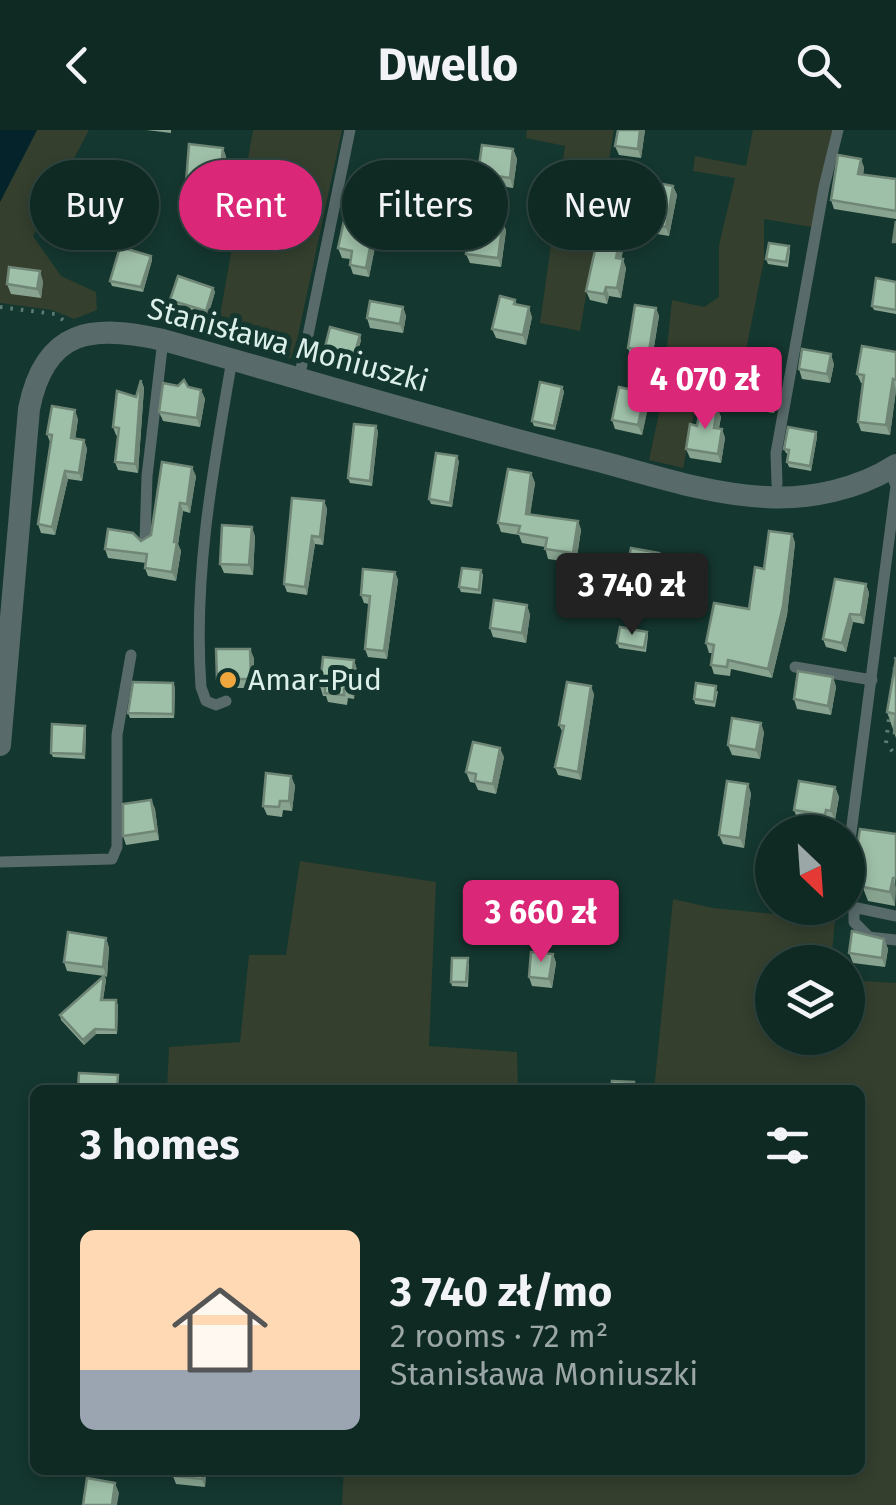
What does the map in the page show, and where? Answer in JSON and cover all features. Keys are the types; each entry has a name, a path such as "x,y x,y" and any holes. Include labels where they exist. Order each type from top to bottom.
{"street":[{"name":"Stanisława Moniuszki","path":"77,335 112,330 162,340 527,444 728,494 770,498 815,494 893,467"},
{"path":"0,745 29,409 44,365 77,335"}],"lane":[{"path":"298,379 350,130"},
{"path":"777,484 776,453 809,290 824,187 838,130"},
{"path":"145,541 162,340"},
{"path":"226,701 216,705 206,701 201,687 198,626 205,519 232,360"},
{"path":"854,815 896,486 893,467"},
{"path":"0,862 112,859 117,847 117,735 131,656"},
{"path":"795,667 872,680"},
{"path":"865,910 896,916"},
{"path":"857,925 869,937 896,940"}],"path":[{"path":"0,307 55,314 77,335"},
{"path":"896,656 886,743 896,756"}],"green space":[{"path":"37,130 89,130 73,160 30,160 30,250 43,250 61,276 96,292 97,310 74,319 52,310 0,303 0,202"},
{"path":"253,130 342,130 322,223 322,160 248,160"},
{"path":"527,130 614,130 609,160 563,160 565,146 526,138"},
{"path":"753,130 834,130 817,228 764,219 764,260 734,410 696,403 683,468 649,460 661,404 672,300 704,307 719,297 719,245 735,178 693,171 695,156 746,166"},
{"path":"232,250 316,250 293,359 216,338"},
{"path":"550,250 594,250 580,331 540,323"},
{"path":"300,861 436,882 429,1046 517,1052 518,1085 167,1085 169,1047 240,1042 249,955 286,955"},
{"path":"673,899 755,912 755,925 835,925 833,945 755,945 755,1055 865,1055 865,981 896,983 896,1505 342,1505 344,1475 865,1475 865,1085 654,1085"}],"water":[{"path":"0,130 37,130 0,202"}],"building":[{"path":"618,130 640,130 638,149 615,146"},
{"path":"189,144 223,148 222,160 188,160"},
{"path":"482,145 513,149 510,178 508,160 480,160"},
{"path":"838,155 861,159 858,174 896,179 896,211 831,200"},
{"path":"666,185 673,186 666,227"},
{"path":"769,243 789,246 786,262 766,259"},
{"path":"119,250 151,256 141,287 110,281"},
{"path":"347,250 370,250 366,268 350,265 352,251"},
{"path":"467,250 499,250 498,258 466,254"},
{"path":"595,250 618,250 616,258 623,259 617,288 606,287 604,294 586,291"},
{"path":"9,267 40,271 37,289 7,284"},
{"path":"178,276 213,288 206,311 170,300"},
{"path":"876,278 896,282 896,310 872,306"},
{"path":"500,296 529,307 523,335 492,329"},
{"path":"370,301 403,307 400,324 367,318"},
{"path":"635,305 656,308 649,351 628,348"},
{"path":"330,327 360,335 353,359 324,351"},
{"path":"862,346 896,352 896,380 893,379 886,425 858,422 864,375 857,374"},
{"path":"802,349 831,354 827,374 799,369"},
{"path":"750,366 776,370 770,403 744,399"},
{"path":"141,380 135,464 115,462 119,428 113,427 117,391 136,397"},
{"path":"184,380 188,387 201,390 197,418 159,412 163,383 178,386"},
{"path":"540,382 562,387 554,426 532,421"},
{"path":"619,387 645,393 638,425 612,420"},
{"path":"701,405 717,408 714,428 722,429 718,454 686,449 690,424 697,426"},
{"path":"52,406 75,410 71,438 84,440 79,473 65,471 52,527 38,524 52,435 47,434"},
{"path":"354,424 376,426 370,481 348,478"},
{"path":"788,427 816,432 810,466 787,462 789,450 784,449"},
{"path":"436,453 457,456 450,503 429,499"},
{"path":"162,462 192,467 187,504 180,503 172,572 145,568 147,554 105,549 108,529 133,533 141,541 151,535"},
{"path":"508,469 531,473 526,514 578,521 573,553 545,549 547,538 518,533 520,526 498,523"},
{"path":"292,498 324,501 320,537 312,536 305,587 284,584"},
{"path":"222,525 252,527 249,565 220,564"},
{"path":"769,531 792,534 783,606 768,669 728,660 727,667 711,665 714,645 706,643 714,603 749,609 755,567 764,569"},
{"path":"631,548 659,553 654,578 648,577 646,587 630,584 632,575 626,573"},
{"path":"462,568 481,570 479,590 459,587"},
{"path":"363,569 395,572 384,651 365,649 370,596 361,595"},
{"path":"835,579 866,584 861,615 850,614 842,643 823,639"},
{"path":"494,600 527,605 522,633 490,628"},
{"path":"620,627 647,632 644,648 617,643"},
{"path":"216,649 250,649 251,679 217,679"},
{"path":"323,657 354,660 351,690 344,689 344,695 325,693 325,687 320,686"},
{"path":"896,659 896,714 887,712"},
{"path":"798,671 833,677 828,706 794,699"},
{"path":"133,682 173,683 173,714 128,713"},
{"path":"567,682 591,686 578,772 555,767 564,726 559,725"},
{"path":"696,683 716,686 714,702 694,699"},
{"path":"732,718 761,723 756,750 728,745"},
{"path":"52,724 85,726 83,754 51,753"},
{"path":"473,742 500,748 493,784 475,781 476,774 466,772"},
{"path":"266,773 291,776 289,801 280,801 279,807 263,806"},
{"path":"727,781 748,784 740,838 719,835"},
{"path":"799,781 835,787 831,811 826,810 825,815 794,810"},
{"path":"151,800 156,831 123,836 123,804"},
{"path":"865,830 896,834 896,878 890,892 865,887"},
{"path":"852,931 884,939 882,958 865,955 865,945 850,945"},
{"path":"68,932 106,938 103,967 64,962"},
{"path":"531,952 553,954 549,979 529,977"},
{"path":"452,958 468,958 466,982 451,982"},
{"path":"104,976 101,1000 116,1000 116,1030 95,1029 83,1040 60,1015"},
{"path":"79,1073 118,1075 117,1085 78,1085"},
{"path":"612,1081 634,1082 634,1085 612,1085"},
{"path":"173,1475 202,1475 202,1479"},
{"path":"87,1478 115,1483 112,1505 83,1505"}],"place":[{"name":"Amar-Pud","path":"228,680"}]}
